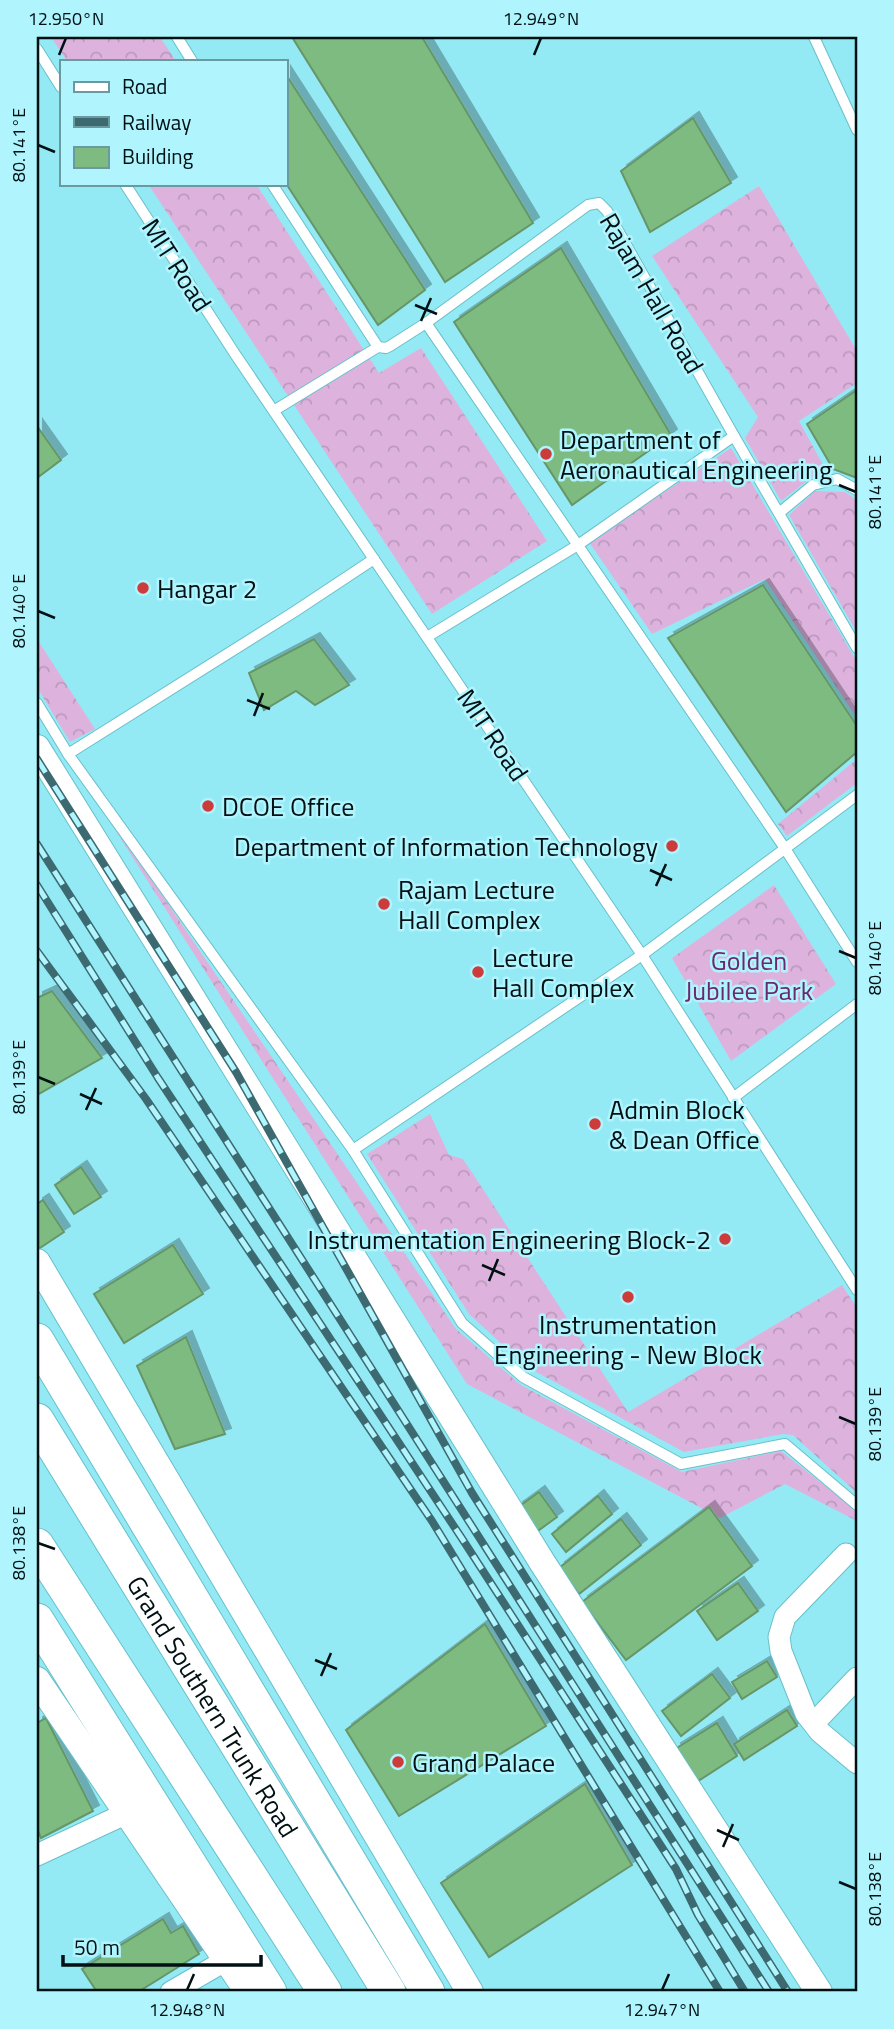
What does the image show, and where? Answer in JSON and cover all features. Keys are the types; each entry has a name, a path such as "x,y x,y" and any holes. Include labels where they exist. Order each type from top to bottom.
{"main road":[{"path":"37,1340 428,1992"},
{"name":"Grand Southern Trunk Road","path":"37,1420 389,1992"},
{"path":"37,1545 326,1992"},
{"path":"37,1620 270,1992"}],"street":[{"path":"37,748 549,1574 819,1992"},
{"path":"37,1262 470,1992"},
{"path":"846,1554 785,1618 779,1637 781,1651 806,1714 820,1732 857,1763"},
{"path":"814,1723 857,1678"},
{"path":"37,1679 44,1708 127,1812 248,1992"},
{"path":"37,1855 127,1812"},
{"path":"171,1992 228,1959"}],"lane":[{"path":"177,37 191,60"},
{"path":"814,37 857,130"},
{"path":"37,49 60,84"},
{"name":"MIT Road","path":"126,186 642,955 857,1290"},
{"path":"273,186 378,347"},
{"name":"Rajam Hall Road","path":"275,410 378,347 386,348 426,323 588,205 599,203 607,211 857,648"},
{"path":"426,323 784,847 857,962"},
{"path":"427,637 578,545 734,436"},
{"path":"779,513 813,485 838,479 857,490"},
{"path":"68,754 374,559"},
{"path":"37,703 68,754 353,1150 462,1323 523,1377 681,1464 785,1444 857,1505"},
{"path":"353,1150 642,955 857,795"},
{"path":"733,1098 857,1004"}],"green space":[{"path":"51,37 160,37 175,60 66,60"},
{"path":"149,186 257,186 379,373 421,348 547,541 432,614"},
{"path":"759,186 857,351 857,383 799,421 827,472 812,477 781,501 745,438 758,417 652,256"},
{"path":"731,448 857,662 857,718 765,579 652,634 589,542"},
{"path":"815,491 845,492 857,500 856,631 789,515"},
{"path":"37,639 95,729 70,742 37,687"},
{"path":"857,759 857,783 787,836 778,824"},
{"path":"74,765 456,1329 521,1385 682,1472 781,1451 857,1511 857,1521 785,1484 720,1518 467,1384"},
{"name":"Golden Jubilee Park","path":"774,885 836,984 731,1061 672,958"},
{"path":"430,1114 449,1155 463,1159 628,1412 842,1285 857,1308 857,1493 793,1435 783,1434 684,1452 527,1367 469,1314 367,1154"}],"building":[{"path":"292,37 422,37 533,223 445,282"},
{"path":"287,76 425,290 378,325 287,185"},
{"path":"693,118 731,183 650,232 621,171"},
{"path":"561,248 671,435 572,505 454,322"},
{"path":"857,390 857,478 833,469 807,424"},
{"path":"37,426 61,460 37,478"},
{"path":"763,585 857,726 857,752 786,812 668,638"},
{"path":"314,639 349,685 315,705 296,691 264,710 249,673"},
{"path":"52,991 102,1058 37,1095 37,998"},
{"path":"81,1167 101,1197 74,1214 55,1185"},
{"path":"43,1200 64,1232 37,1250 37,1204"},
{"path":"173,1245 203,1294 124,1343 94,1294"},
{"path":"186,1337 225,1434 175,1449 137,1366"},
{"path":"539,1492 557,1517 535,1533 517,1508"},
{"path":"598,1496 612,1514 566,1552 552,1534"},
{"path":"709,1507 752,1566 626,1660 582,1602"},
{"path":"621,1519 641,1545 579,1594 559,1568"},
{"path":"738,1583 758,1611 717,1640 697,1611"},
{"path":"485,1624 546,1726 399,1816 346,1730"},
{"path":"767,1661 777,1677 742,1699 732,1682"},
{"path":"712,1674 730,1698 681,1736 662,1711"},
{"path":"787,1710 797,1726 744,1760 734,1744"},
{"path":"46,1718 93,1811 41,1838 37,1828 37,1723"},
{"path":"717,1723 737,1756 695,1783 675,1749"},
{"path":"585,1784 632,1865 489,1957 441,1883"},
{"path":"163,1919 171,1933 183,1926 199,1954 138,1992 97,1992 82,1969"}],"railway":[{"path":"37,759 236,1072 472,1493 788,1992"},
{"path":"37,844 769,1992"},
{"path":"37,885 158,1078 676,1869 698,1915 745,1992"},
{"path":"37,951 146,1099 432,1521 720,1992"}],"place":[{"name":"Department of Aeronautical Engineering","path":"546,454"},
{"name":"Hangar 2","path":"143,588"},
{"name":"DCOE Office","path":"208,806"},
{"name":"Department of Information Technology","path":"672,846"},
{"name":"Rajam Lecture Hall Complex","path":"384,904"},
{"name":"Lecture Hall Complex","path":"478,972"},
{"name":"Admin Block & Dean Office","path":"595,1124"},
{"name":"Instrumentation Engineering Block-2","path":"725,1239"},
{"name":"Instrumentation Engineering - New Block","path":"628,1297"},
{"name":"Grand Palace","path":"398,1762"}]}
